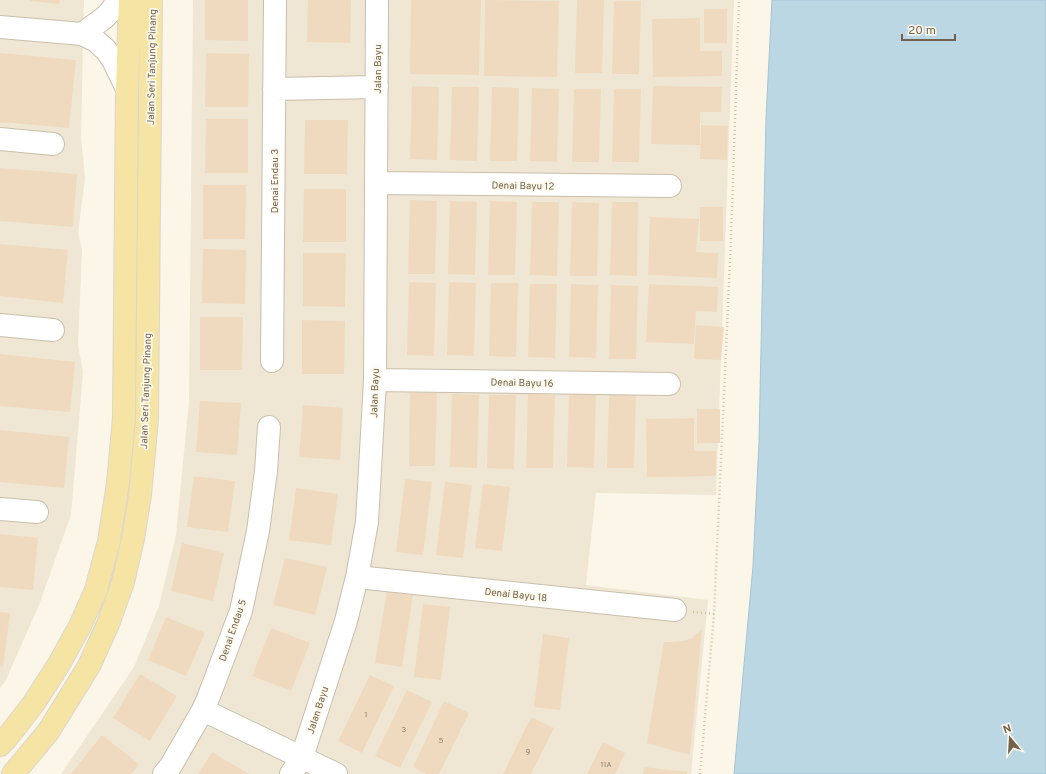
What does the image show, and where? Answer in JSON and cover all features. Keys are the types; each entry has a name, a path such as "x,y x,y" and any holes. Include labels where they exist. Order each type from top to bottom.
{"main road":[{"name":"Jalan Seri Tanjung Pinang","path":"0,744 6,739 34,703 59,664 80,626 96,590 109,541 118,483 124,418 127,89 130,0"},
{"name":"Jalan Seri Tanjung Pinang","path":"13,774 48,732 89,666 108,624 120,589 132,539 140,495 146,419 151,0"}],"street":[{"path":"82,34 104,18 111,11 118,0"},
{"name":"Denai Endau 3","path":"272,361 275,0"},
{"name":"Jalan Bayu","path":"296,766 346,621 357,578 367,522 375,380 377,0"},
{"path":"0,27 82,34 106,50 113,60 127,89"},
{"path":"274,89 377,87"},
{"path":"0,139 53,144"},
{"name":"Denai Bayu 12","path":"376,183 670,186"},
{"path":"0,325 54,330"},
{"name":"Denai Bayu 16","path":"375,380 668,384"},
{"name":"Denai Endau 5","path":"164,774 170,767 203,710 241,611 258,531 266,472 269,427"},
{"path":"0,509 37,512"},
{"name":"Denai Bayu 18","path":"357,578 675,610"},
{"path":"203,710 296,766 336,774"}],"path":[{"path":"700,774 714,614 731,239 739,0"}],"shaded area":[{"path":"0,0 84,0 81,137 85,178 78,233 82,249 78,345 83,372 71,515 39,605 5,682 0,688"},
{"path":"193,0 734,0 716,495 596,493 586,585 708,600 691,774 61,774 134,667 159,606 176,535 189,401"}],"water":[{"path":"772,0 1046,0 1046,774 734,774 753,566 759,441 766,118"}],"building":[{"path":"30,0 60,0 59,4"},
{"path":"205,0 248,0 248,41 205,40"},
{"path":"308,0 351,0 350,43 307,42"},
{"path":"411,0 481,0 479,75 410,74"},
{"path":"485,0 559,1 557,77 484,76"},
{"path":"577,0 604,0 602,73 575,73"},
{"path":"614,1 641,1 639,74 612,74"},
{"path":"704,9 727,9 727,43 704,43"},
{"path":"700,18 700,51 722,51 722,76 653,77 652,19"},
{"path":"0,53 76,60 69,128 0,122"},
{"path":"206,53 249,54 248,107 205,107"},
{"path":"412,86 439,87 437,160 410,159"},
{"path":"653,86 722,87 721,112 700,112 700,145 651,144"},
{"path":"452,87 479,87 477,161 450,160"},
{"path":"492,87 519,88 517,161 490,161"},
{"path":"532,88 559,89 557,162 530,161"},
{"path":"574,89 601,89 599,162 572,162"},
{"path":"614,89 641,89 639,162 612,162"},
{"path":"206,119 248,119 248,173 205,173"},
{"path":"305,120 348,120 347,174 304,174"},
{"path":"701,125 728,126 727,160 700,159"},
{"path":"0,168 77,174 73,227 0,221"},
{"path":"203,185 246,185 245,239 203,239"},
{"path":"304,189 346,189 346,242 303,242"},
{"path":"410,200 437,201 435,274 408,274"},
{"path":"450,201 477,202 475,275 448,274"},
{"path":"490,201 517,202 515,275 488,275"},
{"path":"532,202 559,202 557,276 530,275"},
{"path":"572,202 599,203 597,276 570,276"},
{"path":"612,202 638,202 637,276 610,275"},
{"path":"700,207 723,207 723,241 700,241"},
{"path":"650,217 699,219 696,252 718,253 717,278 648,275"},
{"path":"0,244 68,250 63,303 0,296"},
{"path":"203,249 246,250 245,304 202,303"},
{"path":"303,253 346,253 345,307 303,306"},
{"path":"409,282 436,283 434,356 407,355"},
{"path":"449,282 476,283 474,356 447,355"},
{"path":"491,283 518,283 516,357 489,356"},
{"path":"530,284 557,284 555,358 528,357"},
{"path":"571,284 598,285 596,358 569,357"},
{"path":"649,284 718,287 717,312 696,311 694,344 646,342"},
{"path":"611,285 638,286 636,359 609,359"},
{"path":"200,317 243,317 242,370 200,370"},
{"path":"302,320 345,321 344,374 302,374"},
{"path":"696,325 724,327 721,360 694,359"},
{"path":"0,354 75,362 70,412 0,406"},
{"path":"410,393 437,393 435,466 409,466"},
{"path":"452,394 479,395 477,468 450,467"},
{"path":"528,394 555,395 553,468 526,468"},
{"path":"569,394 596,395 594,468 567,467"},
{"path":"489,395 516,395 514,469 487,468"},
{"path":"609,395 636,395 634,468 607,468"},
{"path":"200,401 241,403 237,455 196,452"},
{"path":"303,405 343,408 340,460 299,457"},
{"path":"697,409 720,409 720,443 697,443"},
{"path":"694,418 694,451 716,451 716,476 647,477 646,419"},
{"path":"0,430 69,437 64,488 0,482"},
{"path":"194,476 235,481 228,532 187,527"},
{"path":"405,479 432,482 423,555 396,552"},
{"path":"445,482 472,485 463,558 436,555"},
{"path":"483,484 510,487 502,551 475,548"},
{"path":"296,488 338,494 331,545 289,540"},
{"path":"0,534 38,538 33,590 0,587"},
{"path":"182,543 224,553 213,601 171,591"},
{"path":"285,558 327,567 315,615 273,605"},
{"path":"387,591 413,595 402,667 375,663"},
{"path":"423,604 450,607 441,680 414,677"},
{"path":"0,612 10,613 3,667 0,666"},
{"path":"166,617 205,633 186,676 148,660"},
{"path":"271,628 310,643 291,691 252,676"},
{"path":"702,629 690,755 647,743 664,642 683,641 692,638"},
{"path":"543,634 569,638 560,710 534,707"},
{"path":"140,674 177,696 150,741 113,718"},
{"path":"370,675 394,686 362,753 338,741"},
{"path":"407,690 432,702 400,768 375,756"},
{"path":"444,701 469,713 439,774 426,774 413,767"},
{"path":"531,717 554,728 531,774 503,774"},
{"path":"102,735 139,764 131,774 71,774"},
{"path":"603,742 625,753 615,774 587,774"},
{"path":"212,752 249,774 198,774"},
{"path":"644,767 687,772 687,774 643,774"}]}
